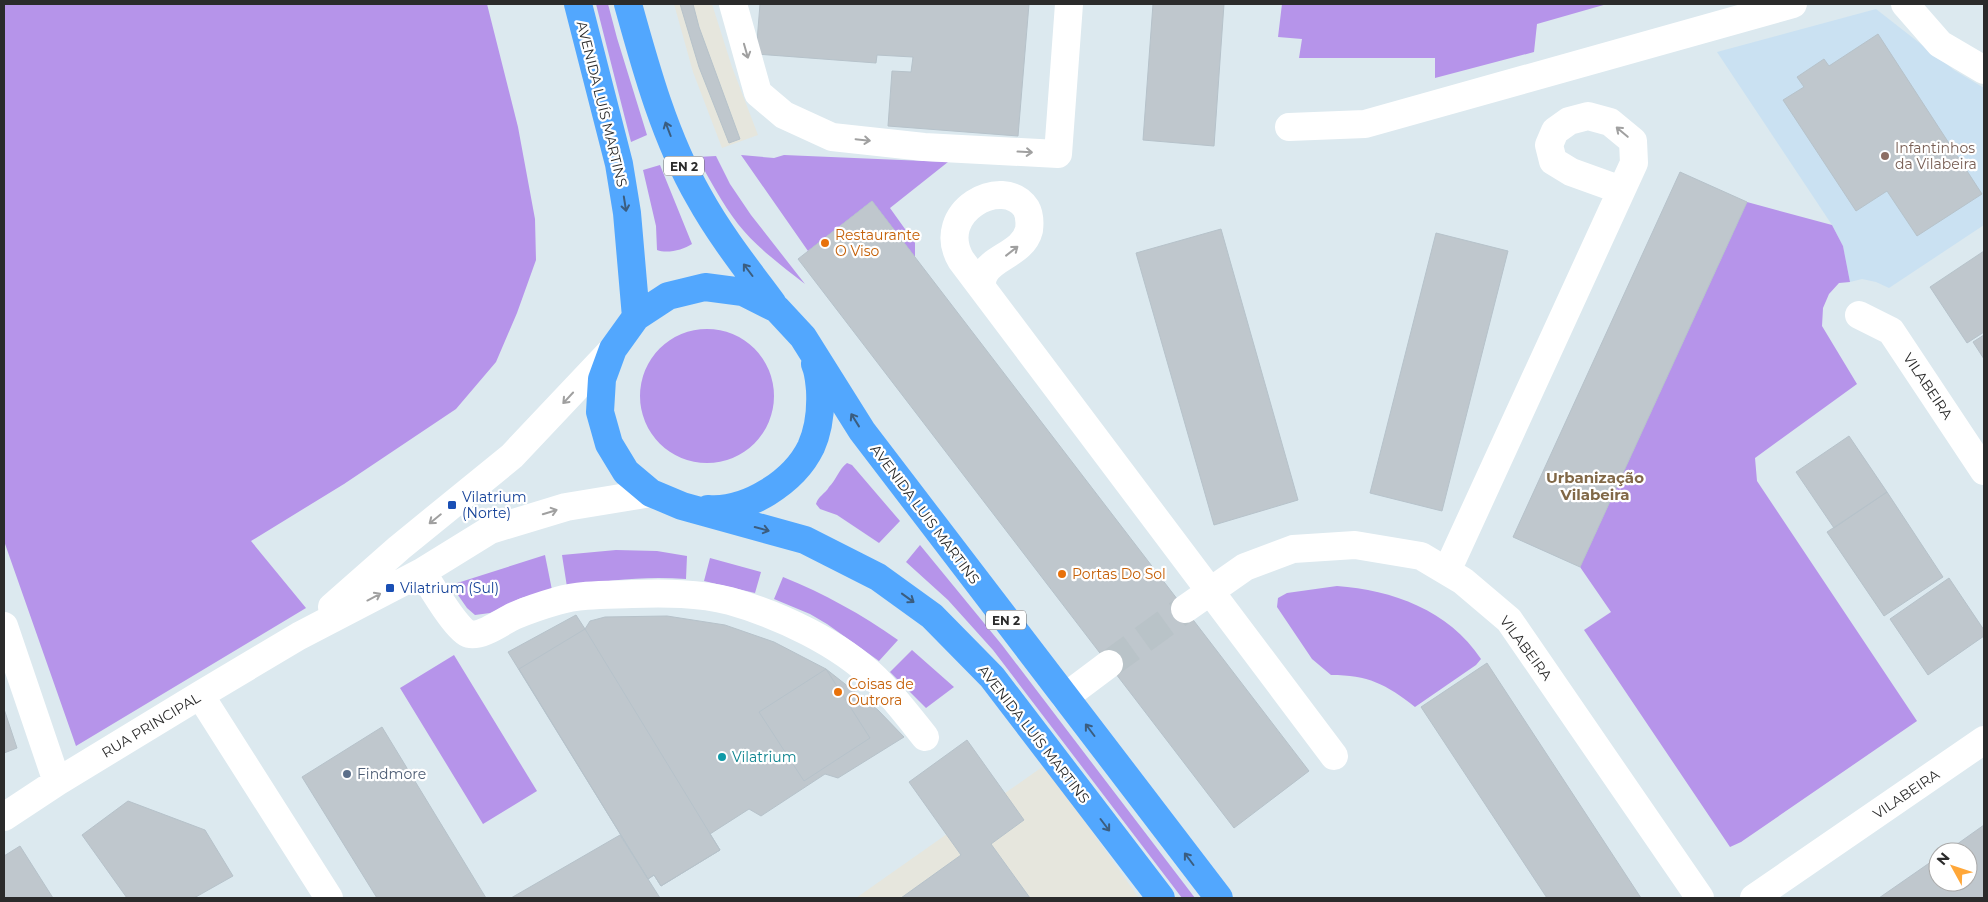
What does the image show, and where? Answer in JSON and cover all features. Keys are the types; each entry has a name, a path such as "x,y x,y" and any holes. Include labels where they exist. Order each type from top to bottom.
{"main road":[{"name":"AVENIDA LUÍS MARTINS","path":"578,4 619,164 627,213 636,317 613,350 602,379 600,412 609,444 626,472 651,493 682,506 805,540 878,577 932,616 992,677 1161,898"},
{"name":"EN 2","path":"628,4 645,67 675,147 698,197 729,245 777,309 803,336 818,372 822,410 811,447 788,478 757,500 720,510 682,506"},
{"name":"EN 2","path":"636,317 668,296 705,288 743,292 777,309"},
{"name":"AVENIDA LUIS MARTINS","path":"803,336 862,431 1219,898"}],"street":[{"path":"733,4 758,93 784,115 800,123 832,137 924,147 1058,154 1069,4"},
{"path":"1289,127 1365,124 1793,4"},
{"path":"1905,4 1940,44 1984,70"},
{"path":"1446,570 1621,190"},
{"path":"982,286 1334,756"},
{"name":"VILABEIRA","path":"1859,315 1890,331 1984,471"},
{"path":"300,636 399,548 512,456 613,350"},
{"path":"300,636 422,572 490,530 566,507 651,493"},
{"name":"VILABEIRA","path":"1185,608 1245,567 1293,549 1355,545 1422,556 1464,580 1509,620 1700,898"},
{"path":"422,572 463,632 472,635 488,630 514,616 557,601 597,595 688,594 729,601 759,610 803,630 836,649 866,670 893,697 925,737"},
{"path":"4,626 57,782"},
{"name":"RUA PRINCIPAL","path":"4,817 200,694 300,636"},
{"path":"1065,697 1109,664"},
{"path":"200,694 328,898"},
{"name":"VILABEIRA","path":"1754,898 1984,740"}],"shaded area":[{"path":"4,4 487,4 518,127 535,219 536,260 517,313 496,362 456,409 344,484 251,541 306,608 76,746 4,541"},
{"path":"596,4 608,4 647,135 631,142"},
{"path":"674,4 712,4 732,67 758,135 722,148 693,72"},
{"path":"1282,4 1607,4 1537,24 1534,52 1435,78 1435,58 1299,58 1302,39 1278,37"},
{"name":"Infantinhos da Vilabeira","path":"1876,9 1954,70 1984,88 1984,225 1889,288 1876,282 1862,279 1850,282 1843,246 1832,225 1717,52"},
{"path":"741,155 774,158 784,155 948,162 890,208 915,243 915,257 872,201 808,251"},
{"path":"716,156 730,184 751,215 805,284 761,248 732,216 697,157"},
{"path":"660,165 692,244 675,251 665,252 657,250 656,226 643,170"},
{"path":"1747,202 1832,225 1843,246 1850,282 1839,283 1829,294 1823,308 1822,326 1857,384 1755,458 1757,481 1917,721 1741,842 1730,847 1584,630 1611,612 1580,567"},
{"path":"707,329 733,334 744,340 754,349 763,359 769,370 774,396 769,422 763,433 754,443 744,452 733,458 707,463 681,458 670,452 660,443 651,433 645,422 640,396 645,370 651,359 660,349 670,340 681,334"},
{"path":"847,463 852,465 900,521 879,543 837,515 820,509 816,504"},
{"path":"920,545 1002,645 1195,898 1182,898 993,650 948,600 906,562"},
{"path":"616,550 657,551 687,556 686,579 626,579 567,587 562,555"},
{"path":"545,555 552,590 521,598 490,613 475,615 467,608 451,585"},
{"path":"710,558 761,572 755,593 704,581"},
{"path":"783,577 842,605 898,640 879,661 827,624 810,614 774,599"},
{"path":"1337,586 1378,592 1398,598 1436,615 1453,627 1481,659 1476,665 1415,707 1395,692 1376,682 1344,675 1331,675 1312,659 1277,607 1278,598 1287,593"},
{"path":"912,650 954,687 926,708 890,672"},
{"path":"454,655 537,791 483,824 400,688"},
{"path":"1045,765 1139,898 856,898"}],"building":[{"path":"680,4 693,4 699,27 740,139 729,143 699,67"},
{"path":"760,4 1029,4 1018,136 888,126 892,71 911,72 913,57 877,55 876,63 756,54"},
{"path":"1153,4 1224,4 1214,146 1143,140"},
{"path":"1878,34 1982,194 1917,236 1887,191 1856,211 1783,100 1804,87 1797,77 1824,59 1829,66"},
{"path":"1680,172 1747,202 1580,567 1513,537"},
{"path":"872,201 1309,771 1234,828 798,259"},
{"path":"1221,229 1298,500 1214,525 1136,253"},
{"path":"1436,233 1508,251 1442,511 1370,493"},
{"path":"1984,251 1984,332 1967,343 1930,287"},
{"path":"1984,335 1984,359 1973,342"},
{"path":"1849,436 1887,492 1834,528 1796,472"},
{"path":"1887,492 1943,577 1884,616 1827,532"},
{"path":"1949,578 1984,630 1984,636 1928,675 1890,619"},
{"name":"Vilatrium","path":"576,615 585,629 590,621 605,617 667,616 725,625 774,642 826,669 878,710 904,737 838,778 825,774 761,816 749,809 710,834 720,850 661,886 654,875 648,879 508,652"},
{"path":"585,629 720,850 661,886 654,875 648,879 519,669"},
{"path":"1487,663 1641,898 1547,898 1421,707"},
{"path":"826,669 870,738 804,781 759,712"},
{"path":"4,709 17,748 4,753"},
{"path":"382,727 486,898 377,898 302,777"},
{"path":"967,740 1024,820 991,844 1030,898 901,898 961,855 909,782"},
{"path":"128,801 205,830 233,876 194,898 127,898 82,835"},
{"path":"1984,825 1984,898 1879,898 1928,864 1928,892 1978,892 1978,842 1960,842"},
{"path":"620,835 660,898 511,898"},
{"path":"20,846 53,898 4,898 4,856"}],"tunnel":[{"path":"1109,664 1185,609"}],"place":[{"name":"Infantinhos da Vilabeira","path":"1885,156"},
{"name":"Restaurante O Viso","path":"825,243"},
{"name":"Vilatrium (Norte)","path":"452,505"},
{"name":"Portas Do Sol","path":"1062,574"},
{"name":"Vilatrium (Sul)","path":"390,588"},
{"name":"Coisas de Outrora","path":"838,692"},
{"name":"Vilatrium","path":"722,757"},
{"name":"Findmore","path":"347,774"}],"district":[{"name":"Urbanização Vilabeira","path":"1595,486"}]}
